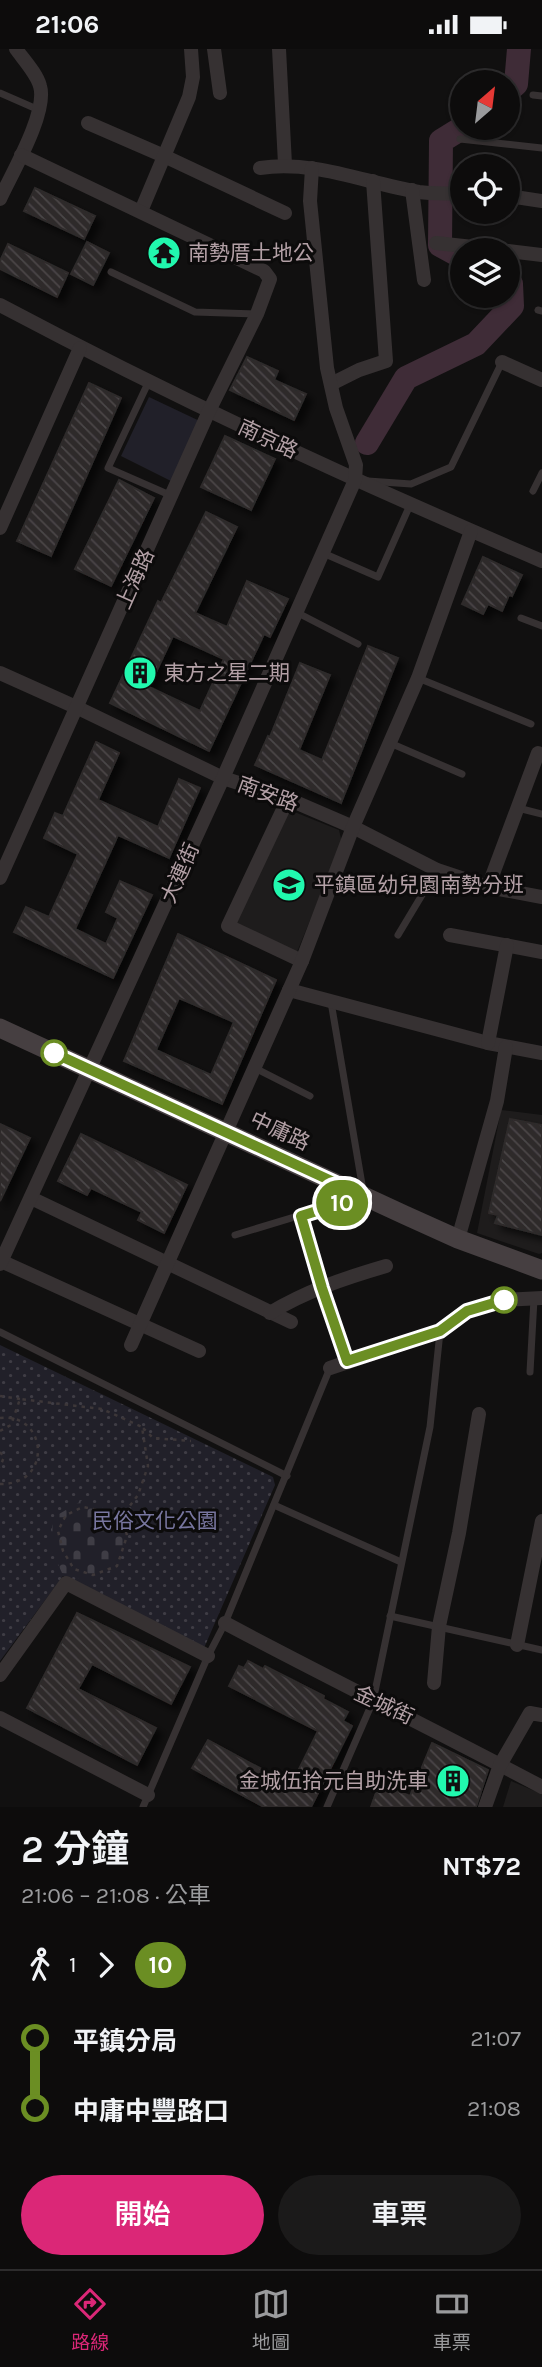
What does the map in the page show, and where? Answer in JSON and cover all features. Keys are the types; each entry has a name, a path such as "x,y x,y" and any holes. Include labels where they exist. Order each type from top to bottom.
{"street":[{"path":"2,190 21,155 42,102 40,85 16,49"},
{"path":"21,155 141,211 189,97 193,77 191,49"},
{"path":"214,49 220,93"},
{"path":"279,49 285,164"},
{"path":"88,123 285,213"},
{"path":"260,168 285,164 417,191 450,193"},
{"path":"312,168 310,201 331,384 336,408 356,465 355,480"},
{"path":"331,384 359,370 386,361 373,181"},
{"path":"417,191 425,280"},
{"path":"520,198 542,201"},
{"name":"上海路","path":"0,878 209,411 257,314 270,279 264,271 141,211"},
{"path":"436,243 450,245"},
{"path":"520,252 542,255"},
{"name":"南京路","path":"0,306 80,348 355,480 542,561"},
{"path":"0,527 80,348"},
{"path":"502,362 542,380"},
{"name":"大連街","path":"1,1262 223,778 355,480"},
{"path":"131,1345 302,961 353,827 418,678 471,531"},
{"name":"南安路","path":"0,673 223,778 288,799 353,827 437,870 488,887 542,897"},
{"path":"488,887 538,753"},
{"path":"288,799 228,926 302,961"},
{"path":"450,935 542,951"},
{"path":"488,1043 507,946"},
{"path":"289,990 488,1043 542,1053"},
{"name":"中庸路","path":"0,1028 458,1239 542,1270"},
{"path":"458,1239 497,1101 506,1047"},
{"path":"31,1198 291,1322"},
{"path":"1,1262 199,1351"},
{"path":"270,1313 297,1297 386,1266"},
{"path":"330,1368 440,1331 467,1311 504,1300 538,1298"},
{"path":"434,1683 439,1626 459,1533 479,1414"},
{"path":"517,1645 542,1521"},
{"path":"0,1675 66,1583 208,1655"},
{"name":"金城街","path":"225,1623 542,1787"},
{"path":"485,1807 500,1765 530,1713 542,1715"},
{"path":"0,1718 146,1801"}],"lane":[{"path":"0,93 39,110"},
{"path":"469,140 542,148"},
{"path":"111,272 195,312 257,314"},
{"path":"355,480 411,484 451,467 502,362"},
{"path":"149,380 108,468 172,496"},
{"path":"533,491 542,473"},
{"path":"322,552 378,577 410,505"},
{"path":"295,612 358,644"},
{"path":"521,618 542,626"},
{"path":"418,678 531,724"},
{"path":"390,742 463,774"},
{"path":"519,808 542,814"},
{"path":"398,935 437,870"},
{"path":"235,1235 364,1196 331,1001"},
{"path":"254,1067 310,1096"},
{"path":"301,1216 347,1361"},
{"path":"530,1372 538,1298"},
{"path":"327,1807 373,1701 430,1427 440,1331"},
{"path":"0,1332 287,1476"},
{"path":"146,1801 208,1655 225,1623 330,1368"},
{"path":"274,1505 401,1562"},
{"path":"390,1616 542,1650"}],"path":[{"path":"0,1396 102,1409 142,1427 153,1438 195,1441"},
{"path":"0,1431 11,1425 20,1399"},
{"path":"0,1417 13,1418 26,1424 38,1443 39,1454 30,1474 20,1481 0,1485"},
{"path":"123,1515 83,1507 66,1515 58,1531 63,1551 74,1569 93,1575 117,1566 127,1536 123,1515 138,1495 148,1466 142,1427"},
{"path":"0,1452 4,1457 0,1467"}],"shaded area":[{"name":"平鎮區幼兒園南勢分班","path":"287,809 339,830 342,843 297,952 234,927"},
{"path":"501,1110 542,1115 542,1253 539,1254 477,1233"},
{"path":"511,1781 542,1794 542,1807 503,1807"}],"green space":[{"path":"149,397 206,424 177,484 121,456"},
{"name":"民俗文化公園","path":"0,1345 273,1477 275,1485 204,1648 63,1576 0,1661"},
{"path":"83,1500 113,1511 127,1536 117,1566 90,1582 62,1573 49,1544 54,1517"}],"building":[{"path":"35,188 95,216 84,239 24,211"},
{"path":"87,242 109,253 93,285 71,274"},
{"path":"8,244 68,273 57,297 0,269 0,261"},
{"path":"247,357 278,371 274,380 306,394 294,420 230,390"},
{"path":"89,383 121,398 51,556 17,541"},
{"path":"225,436 275,459 251,510 201,487"},
{"path":"119,480 154,498 111,586 75,569"},
{"path":"206,512 237,527 195,613 227,627 247,581 288,599 270,637 264,634 209,751 110,703 158,601 161,603","holes":["173,636 224,659 200,711 149,687"]},
{"path":"483,557 522,575 502,611 488,604 483,614 462,604"},
{"path":"368,646 398,658 341,803 255,765 268,736 270,737 300,663 330,675 299,750 322,760"},
{"path":"96,742 119,753 98,800 158,827 179,779 200,788 169,858 118,835 75,929 106,944 118,918 106,912 120,881 152,895 113,978 14,932 26,907 49,917 78,854 44,838 55,813 63,816"},
{"path":"178,934 276,980 222,1104 124,1061","holes":["179,998 234,1022 211,1075 156,1050"]},
{"path":"510,1119 542,1125 542,1235 495,1223 498,1215 489,1213"},
{"path":"0,1124 30,1138 0,1201"},
{"path":"81,1134 187,1185 164,1233 138,1220 142,1212 91,1188 87,1195 58,1181"},
{"path":"77,1613 190,1667 171,1704 92,1664 78,1689 156,1728 137,1765 27,1708"},
{"path":"248,1661 263,1669 265,1666 324,1696 323,1699 348,1712 343,1721 352,1726 311,1807 264,1807 192,1768 208,1740 291,1785 318,1731 229,1686 239,1666 244,1668"},
{"name":"金城伍拾元自助洗車","path":"432,1743 488,1770 476,1807 371,1807 379,1784 410,1796"}],"waterway":[{"path":"517,70 519,49"},
{"path":"450,135 441,141 440,245 450,250"},
{"path":"367,443 406,378 476,344 510,308"}],"bus line":[{"name":"10","path":"54,1053 364,1196 301,1216 347,1361 440,1331 467,1311 504,1300"}],"place":[{"name":"南勢厝土地公","path":"164,253"},
{"name":"東方之星二期","path":"140,673"},
{"name":"平鎮區幼兒園南勢分班","path":"289,885"},
{"name":"金城伍拾元自助洗車","path":"453,1781"}]}
